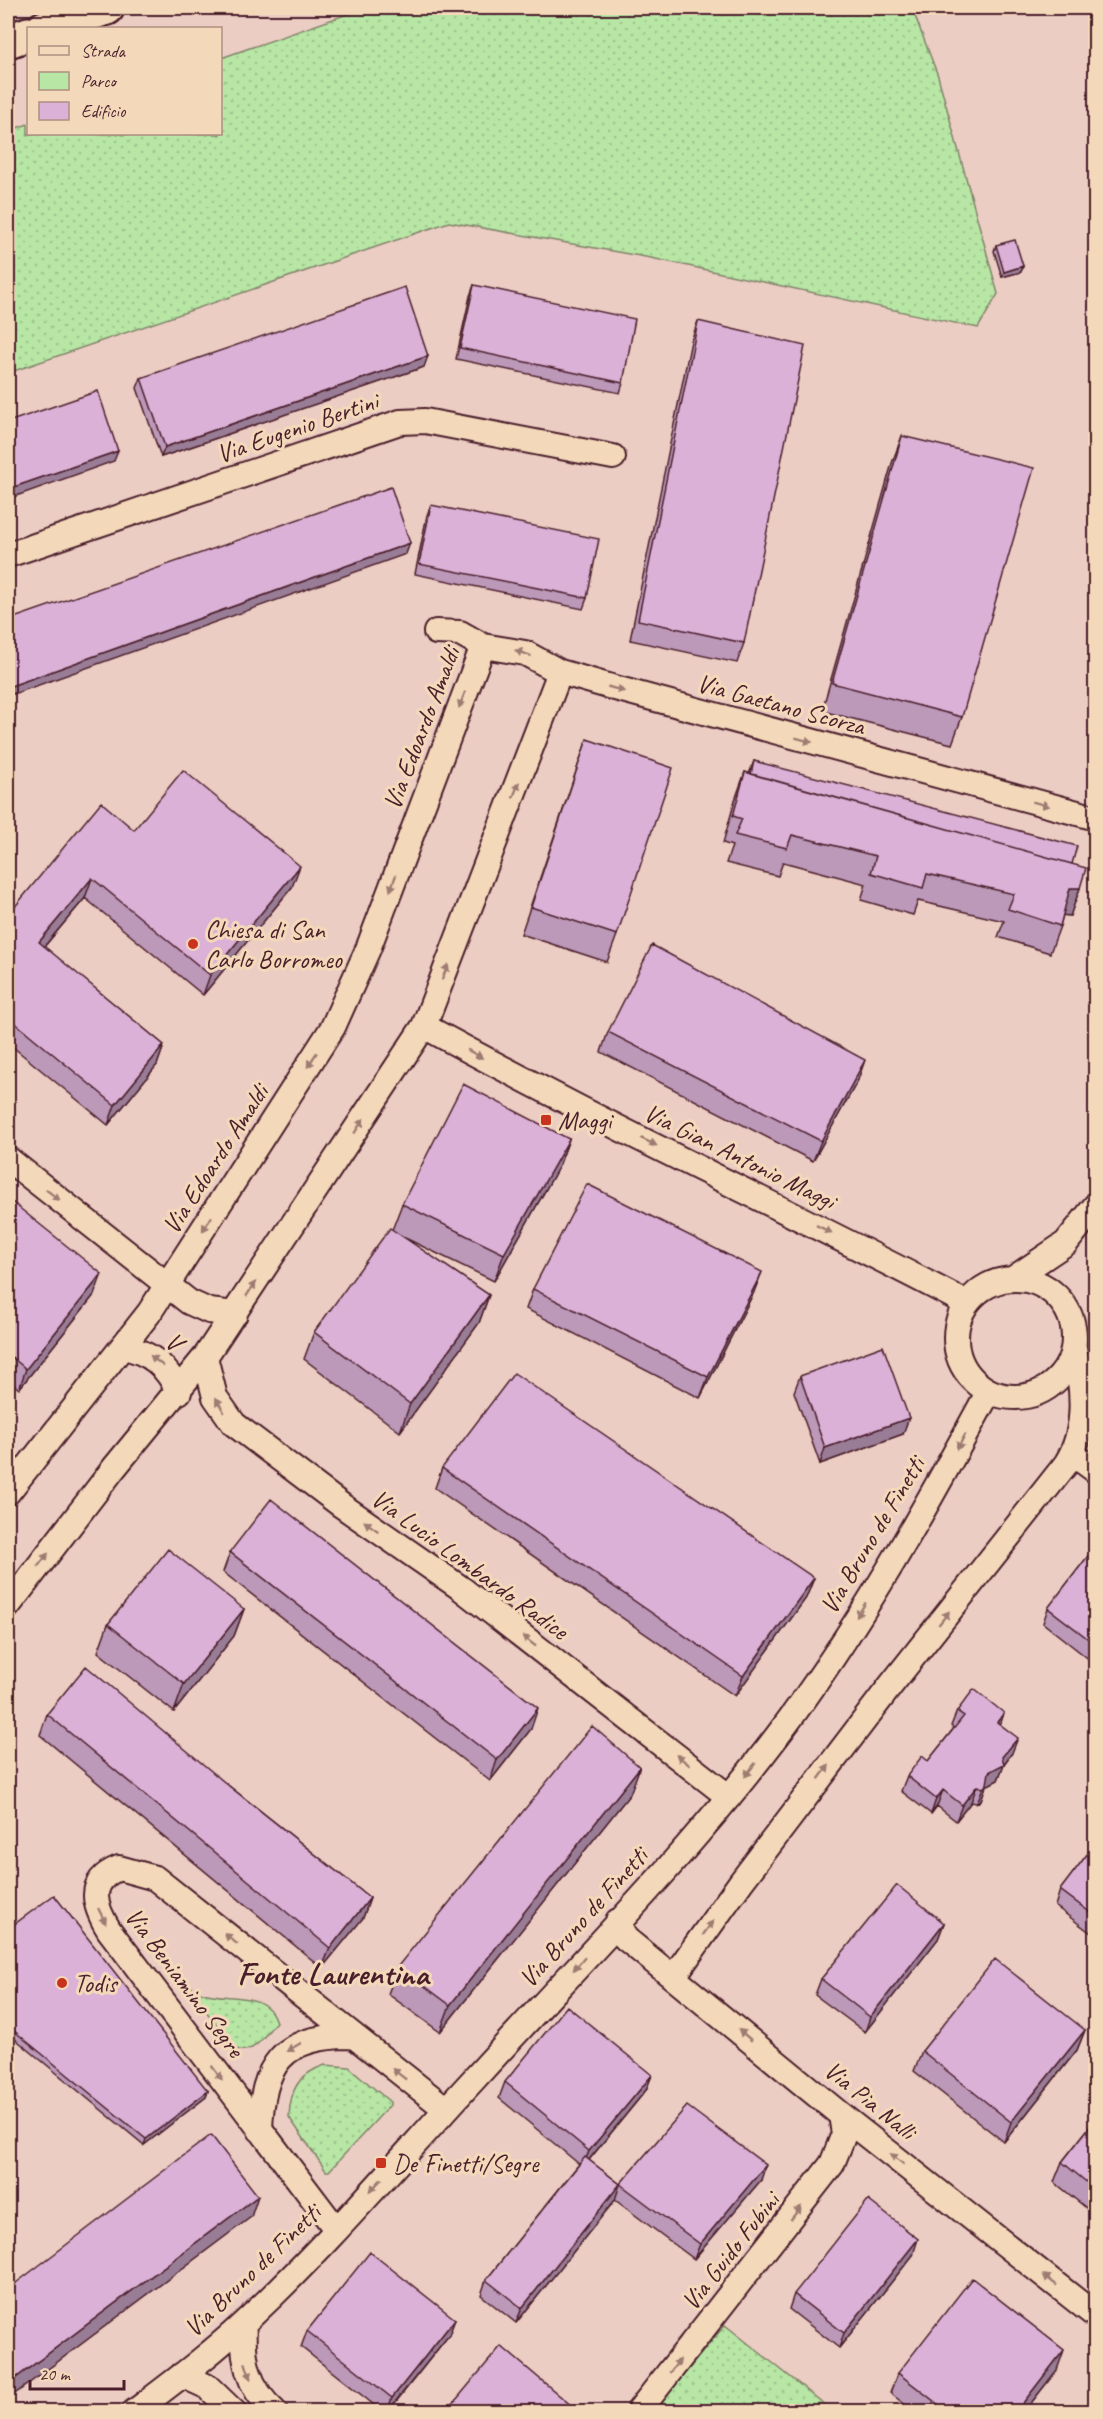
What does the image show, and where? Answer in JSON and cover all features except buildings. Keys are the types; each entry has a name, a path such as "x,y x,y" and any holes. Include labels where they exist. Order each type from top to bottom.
{"highway":[{"path":"47,27 107,8"},
{"path":"8,41 27,34"}],"street":[{"name":"Via Eugenio Bertini","path":"8,555 400,423 425,421 613,457"},
{"path":"436,632 460,633 483,646"},
{"name":"Via Edoardo Amaldi","path":"8,1492 168,1285 346,1002 483,646 525,653 560,672"},
{"path":"8,1606 114,1468 179,1392 205,1357 424,1026 560,672"},
{"name":"Via Gaetano Scorza","path":"560,672 1095,818"},
{"name":"Via Gian Antonio Maggi","path":"424,1026 529,1084 884,1259 966,1303"},
{"path":"8,1159 195,1306 235,1314"},
{"path":"1074,1347 1068,1365 1058,1380 1025,1397 1006,1397 989,1391 975,1382 964,1368 957,1353 956,1336 959,1319 966,1303 987,1285 1014,1278 1066,1243 1095,1205"},
{"path":"1059,1296 1061,1260 1066,1243"},
{"path":"674,1976 741,1882 891,1685 1073,1454 1080,1425 1082,1379 1074,1347 1074,1329 1069,1311 1059,1296 1038,1282 1014,1278"},
{"name":"V","path":"122,1347 141,1351 160,1362 179,1392"},
{"name":"Via Lucio Lombardo Radice","path":"205,1357 215,1397 234,1424 341,1505 462,1589 729,1797"},
{"name":"Via Bruno de Finetti","path":"134,2412 182,2376 244,2323 336,2229 729,1797 779,1734 831,1658 908,1535 989,1391"},
{"path":"1073,1454 1095,1471"},
{"name":"Via Beniamino Segre","path":"336,2229 106,1924 97,1908 96,1897 97,1888 104,1876 119,1868 155,1878 350,2036 446,2109"},
{"name":"Via Pia Nalli","path":"618,1921 625,1938 841,2115 1095,2316"},
{"name":"Via Beniamino Segre","path":"260,2130 265,2084 279,2057 309,2039 350,2036"},
{"name":"Via Guido Fubini","path":"638,2412 832,2164 844,2134 841,2115"},
{"path":"244,2323 246,2370 257,2392 275,2412"},
{"path":"182,2376 216,2393 234,2412"}],"green space":[{"path":"365,8 912,8 938,76 998,294 978,328 651,258 449,222 8,373 8,131 27,124 27,135 222,135 222,58"},
{"path":"183,1982 210,1995 254,2000 271,2011 276,2022 254,2047 236,2049"},
{"path":"325,2065 349,2067 390,2102 390,2105 329,2171 326,2171 289,2117 291,2099 297,2084 308,2073"},
{"path":"725,2325 833,2411 664,2412 658,2406"}],"place":[{"name":"Chiesa di San Carlo Borromeo","path":"193,944"},
{"name":"Maggi","path":"546,1120"},
{"name":"Todis","path":"62,1983"},
{"name":"De Finetti/Segre","path":"381,2163"}],"district":[{"name":"Fonte Laurentina","path":"333,1973"}]}
